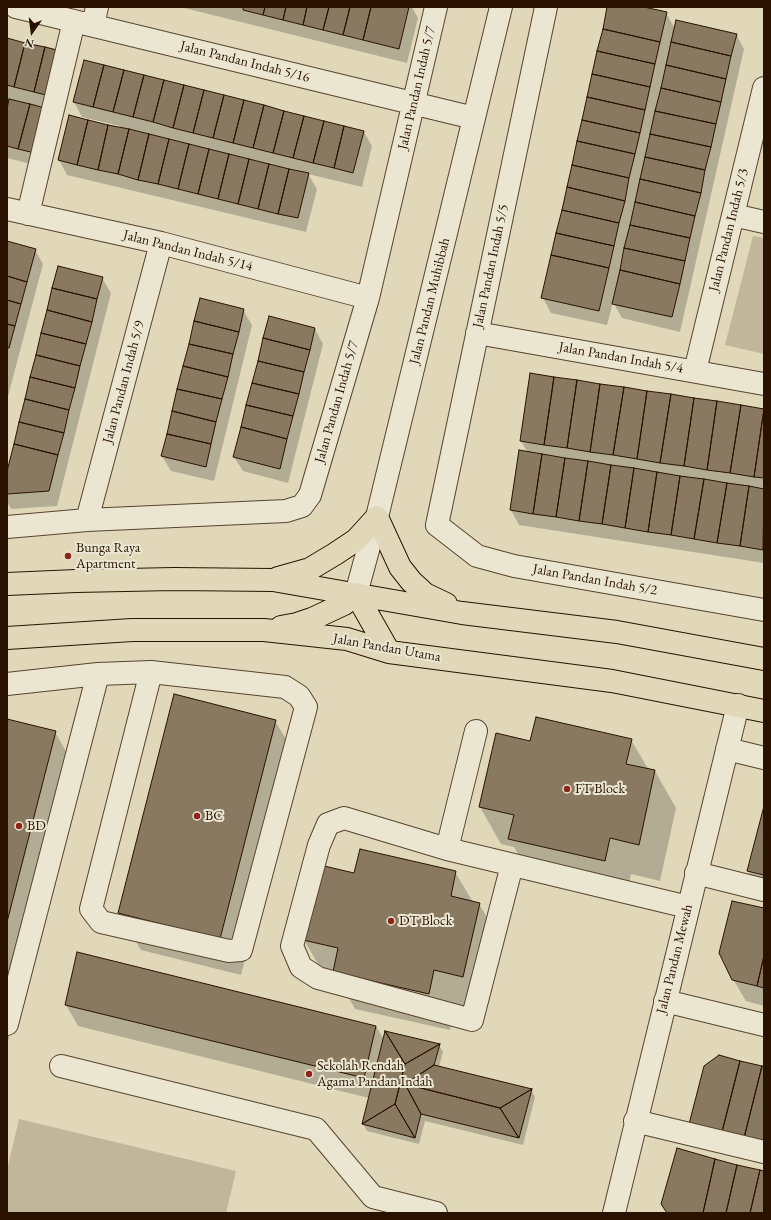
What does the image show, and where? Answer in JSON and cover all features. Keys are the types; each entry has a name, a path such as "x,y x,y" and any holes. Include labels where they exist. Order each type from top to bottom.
{"main road":[{"path":"273,580 310,569 335,554 356,540 377,517 400,567 411,581 425,594 462,612"},
{"path":"7,584 76,580 273,580 462,612 617,632 764,659"},
{"path":"264,630 297,624 312,619 344,604 356,594"},
{"path":"356,594 389,652"},
{"name":"Jalan Pandan Utama","path":"7,638 132,630 264,630 347,639 389,652 612,680 764,711"}],"street":[{"name":"Jalan Pandan Indah 5/16","path":"16,7 88,18 474,118"},
{"name":"Jalan Pandan Indah 5/7","path":"7,527 87,520 286,511 302,506 310,495 368,298 436,7"},
{"name":"Jalan Pandan Muhibbah","path":"356,594 377,517 501,7"},
{"name":"Jalan Pandan Indah 5/5","path":"437,525 546,7"},
{"path":"28,214 88,18"},
{"name":"Jalan Pandan Indah 5/3","path":"695,371 764,88"},
{"name":"Jalan Pandan Indah 5/14","path":"7,209 161,243 368,298"},
{"path":"733,215 764,222"},
{"name":"Jalan Pandan Indah 5/9","path":"87,520 161,243"},
{"name":"Jalan Pandan Indah 5/4","path":"477,333 764,384"},
{"name":"Jalan Pandan Indah 5/2","path":"437,525 477,556 514,566 764,610"},
{"path":"7,684 98,674 151,672 285,688 299,696 306,707 241,950 228,951 101,922 91,909 151,672"},
{"path":"7,1024 13,975 98,674"},
{"name":"Jalan Pandan Mewah","path":"614,1213 635,1121 738,705"},
{"path":"447,849 476,731"},
{"path":"727,749 764,758"},
{"path":"512,865 472,1020 318,978 301,968 292,946 319,845 328,824 344,818 447,849 688,907"},
{"path":"696,873 764,890"},
{"path":"665,1001 764,1025"},
{"path":"61,1066 316,1129 373,1197 436,1213"},
{"path":"635,1121 764,1152"}],"shaded area":[{"path":"753,236 764,238 764,354 725,345"},
{"path":"19,1119 236,1171 226,1213 7,1213 7,1170"}],"building":[{"path":"243,7 265,7 263,15 243,10"},
{"path":"265,7 286,7 283,20 263,15"},
{"path":"286,7 307,7 303,25 283,20"},
{"path":"307,7 329,7 323,30 303,25"},
{"path":"329,7 350,7 343,35 323,30"},
{"path":"350,7 371,7 363,40 343,35"},
{"path":"371,7 409,7 399,49 363,40"},
{"path":"607,7 644,7 667,12 660,42 603,29"},
{"path":"676,20 737,34 731,56 671,42"},
{"path":"603,29 660,42 655,64 597,51"},
{"path":"7,38 25,43 14,87 7,85"},
{"path":"671,42 731,56 726,79 666,65"},
{"path":"25,43 45,47 34,92 14,87"},
{"path":"45,47 65,52 54,97 34,92"},
{"path":"597,51 655,64 650,87 592,74"},
{"path":"84,60 104,65 93,107 73,102"},
{"path":"104,65 124,70 113,112 93,107"},
{"path":"666,65 726,79 721,102 661,88"},
{"path":"124,70 144,75 133,117 113,112"},
{"path":"592,74 650,87 645,110 587,97"},
{"path":"144,75 164,80 153,122 133,117"},
{"path":"164,80 184,85 173,128 153,122"},
{"path":"184,85 204,90 193,133 173,128"},
{"path":"661,88 721,102 716,124 655,111"},
{"path":"204,90 224,95 213,138 193,133"},
{"path":"224,95 244,100 233,143 213,138"},
{"path":"587,97 645,110 640,133 582,120"},
{"path":"9,99 30,104 18,149 7,146 7,109"},
{"path":"244,100 264,105 253,148 233,143"},
{"path":"30,104 49,109 39,154 18,149"},
{"path":"264,105 284,111 273,153 253,148"},
{"path":"284,111 304,116 293,158 273,153"},
{"path":"655,111 716,124 711,147 650,134"},
{"path":"69,115 88,120 77,165 58,160"},
{"path":"304,116 324,121 313,163 293,158"},
{"path":"88,120 108,125 98,170 77,165"},
{"path":"582,120 640,133 635,154 577,141"},
{"path":"324,121 344,126 334,168 313,163"},
{"path":"108,125 129,129 118,174 98,170"},
{"path":"344,126 364,131 353,173 334,168"},
{"path":"129,129 149,134 138,180 118,174"},
{"path":"149,134 169,139 158,184 138,180"},
{"path":"650,134 711,147 705,170 645,157"},
{"path":"169,139 189,144 178,189 158,184"},
{"path":"577,141 635,154 629,178 572,165"},
{"path":"189,144 209,149 198,194 178,189"},
{"path":"209,149 229,154 218,199 198,194"},
{"path":"229,154 249,159 238,204 218,199"},
{"path":"645,157 705,170 701,193 640,179"},
{"path":"249,159 269,164 258,209 238,204"},
{"path":"269,164 289,169 278,214 258,209"},
{"path":"572,165 629,178 625,201 567,187"},
{"path":"289,169 309,173 298,218 278,214"},
{"path":"640,179 701,193 695,216 635,202"},
{"path":"567,187 625,201 619,223 562,210"},
{"path":"635,202 695,216 690,238 630,225"},
{"path":"562,210 619,223 614,246 556,233"},
{"path":"630,225 690,238 685,261 624,248"},
{"path":"556,233 614,246 609,268 551,255"},
{"path":"7,241 36,249 27,282 7,276"},
{"path":"624,248 685,261 680,284 620,270"},
{"path":"551,255 609,268 599,311 541,298"},
{"path":"58,266 103,277 97,299 52,288"},
{"path":"620,270 680,284 672,317 612,304"},
{"path":"7,276 27,282 21,304 7,300"},
{"path":"52,288 97,299 92,322 47,310"},
{"path":"200,298 244,309 239,332 194,321"},
{"path":"7,300 21,304 15,326 7,324"},
{"path":"47,310 92,322 86,344 41,333"},
{"path":"269,316 315,328 310,350 263,338"},
{"path":"194,321 239,332 233,354 189,344"},
{"path":"7,324 15,326 9,348 7,348"},
{"path":"41,333 86,344 80,366 36,355"},
{"path":"263,338 310,350 304,372 258,361"},
{"path":"189,344 233,354 228,377 183,366"},
{"path":"36,355 80,366 75,388 30,377"},
{"path":"258,361 304,372 299,394 252,383"},
{"path":"183,366 228,377 222,399 177,389"},
{"path":"530,373 554,377 544,445 520,441"},
{"path":"30,377 75,388 69,410 25,399"},
{"path":"554,377 577,380 567,448 544,445"},
{"path":"577,380 600,384 590,452 567,448"},
{"path":"252,383 299,394 293,416 246,405"},
{"path":"600,384 624,387 613,455 590,452"},
{"path":"624,387 647,391 637,459 613,455"},
{"path":"177,389 222,399 216,422 172,411"},
{"path":"647,391 671,394 660,463 637,459"},
{"path":"671,394 694,398 684,466 660,463"},
{"path":"694,398 717,401 707,470 684,466"},
{"path":"25,399 69,410 64,433 19,422"},
{"path":"717,401 741,405 730,473 707,470"},
{"path":"246,405 293,416 287,439 241,427"},
{"path":"741,405 764,409 754,477 730,473"},
{"path":"764,409 764,478 754,477"},
{"path":"172,411 216,422 211,444 167,434"},
{"path":"19,422 64,433 58,455 14,444"},
{"path":"241,427 287,439 280,469 233,457"},
{"path":"167,434 211,444 206,467 161,456"},
{"path":"14,444 58,455 49,491 7,494 7,471"},
{"path":"519,450 542,454 533,514 510,510"},
{"path":"542,454 565,458 556,517 533,514"},
{"path":"565,458 588,461 579,521 556,517"},
{"path":"588,461 611,465 602,524 579,521"},
{"path":"611,465 634,468 625,528 602,524"},
{"path":"634,468 657,472 648,532 625,528"},
{"path":"657,472 680,476 671,535 648,532"},
{"path":"680,476 704,479 694,539 671,535"},
{"path":"704,479 727,483 717,543 694,539"},
{"path":"727,483 749,486 740,546 717,543"},
{"path":"749,486 764,489 763,550 740,546"},
{"name":"BC","path":"174,694 276,720 220,939 118,913"},
{"name":"FT Block","path":"536,717 632,739 626,764 655,770 639,845 610,838 605,861 508,839 514,815 479,807 496,733 530,741"},
{"name":"BD","path":"7,719 56,731 7,922"},
{"path":"764,806 764,875 747,871"},
{"name":"DT Block","path":"360,849 456,871 451,896 480,903 463,977 434,970 429,994 333,972 338,948 303,940 320,865 354,873"},
{"path":"732,901 764,908 764,956 757,986 732,980 719,953"},
{"path":"77,952 376,1026 364,1078 65,1005"},
{"path":"764,956 764,988 757,986"},
{"path":"385,1031 440,1044 405,1064"},
{"path":"385,1031 405,1064 395,1104 362,1124"},
{"path":"440,1044 434,1065 405,1084 421,1114 415,1138 395,1104 405,1064"},
{"path":"719,1055 740,1061 722,1132 689,1124 704,1066"},
{"path":"740,1061 762,1066 744,1138 722,1132"},
{"path":"434,1065 532,1089 500,1108 405,1084"},
{"path":"762,1066 764,1067 764,1143 744,1138"},
{"path":"405,1084 500,1108 519,1138 421,1114"},
{"path":"532,1089 519,1138 500,1108"},
{"path":"395,1104 415,1138 362,1124"},
{"path":"677,1148 715,1159 703,1213 667,1213 661,1204"},
{"path":"715,1159 737,1165 726,1213 703,1213"},
{"path":"737,1165 760,1170 750,1213 726,1213"},
{"path":"760,1170 764,1171 764,1213 750,1213"}],"place":[{"name":"Bunga Raya Apartment","path":"68,556"},
{"name":"FT Block","path":"567,789"},
{"name":"BC","path":"197,816"},
{"name":"BD","path":"19,826"},
{"name":"DT Block","path":"391,921"},
{"name":"Sekolah Rendah Agama Pandan Indah","path":"309,1074"}]}
